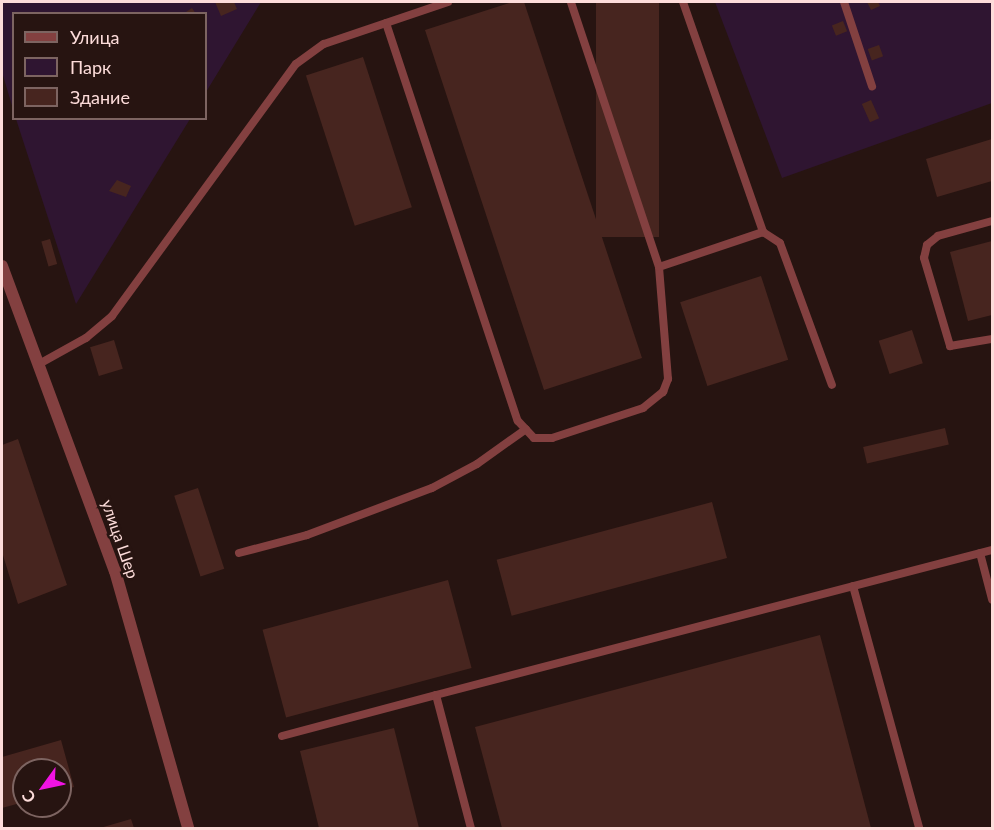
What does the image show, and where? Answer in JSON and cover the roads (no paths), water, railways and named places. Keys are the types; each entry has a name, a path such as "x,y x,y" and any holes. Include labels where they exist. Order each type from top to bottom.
{"street":[{"name":"улица Шер","path":"2,266 115,571 188,828"}],"lane":[{"path":"39,364 86,338 112,316 296,64 324,44 448,2"},
{"path":"386,23 518,421 534,438 552,438 643,408 663,392 668,379 659,267 571,2"},
{"path":"683,2 763,232 780,243 832,385"},
{"path":"844,2 872,86"},
{"path":"993,221 938,236 927,245 924,258 950,346 993,339"},
{"path":"659,267 763,232"},
{"path":"239,553 307,535 432,488 477,464 526,429"},
{"path":"282,736 993,550"},
{"path":"980,553 993,599"},
{"path":"853,586 919,828"},
{"path":"436,695 471,828"}]}
